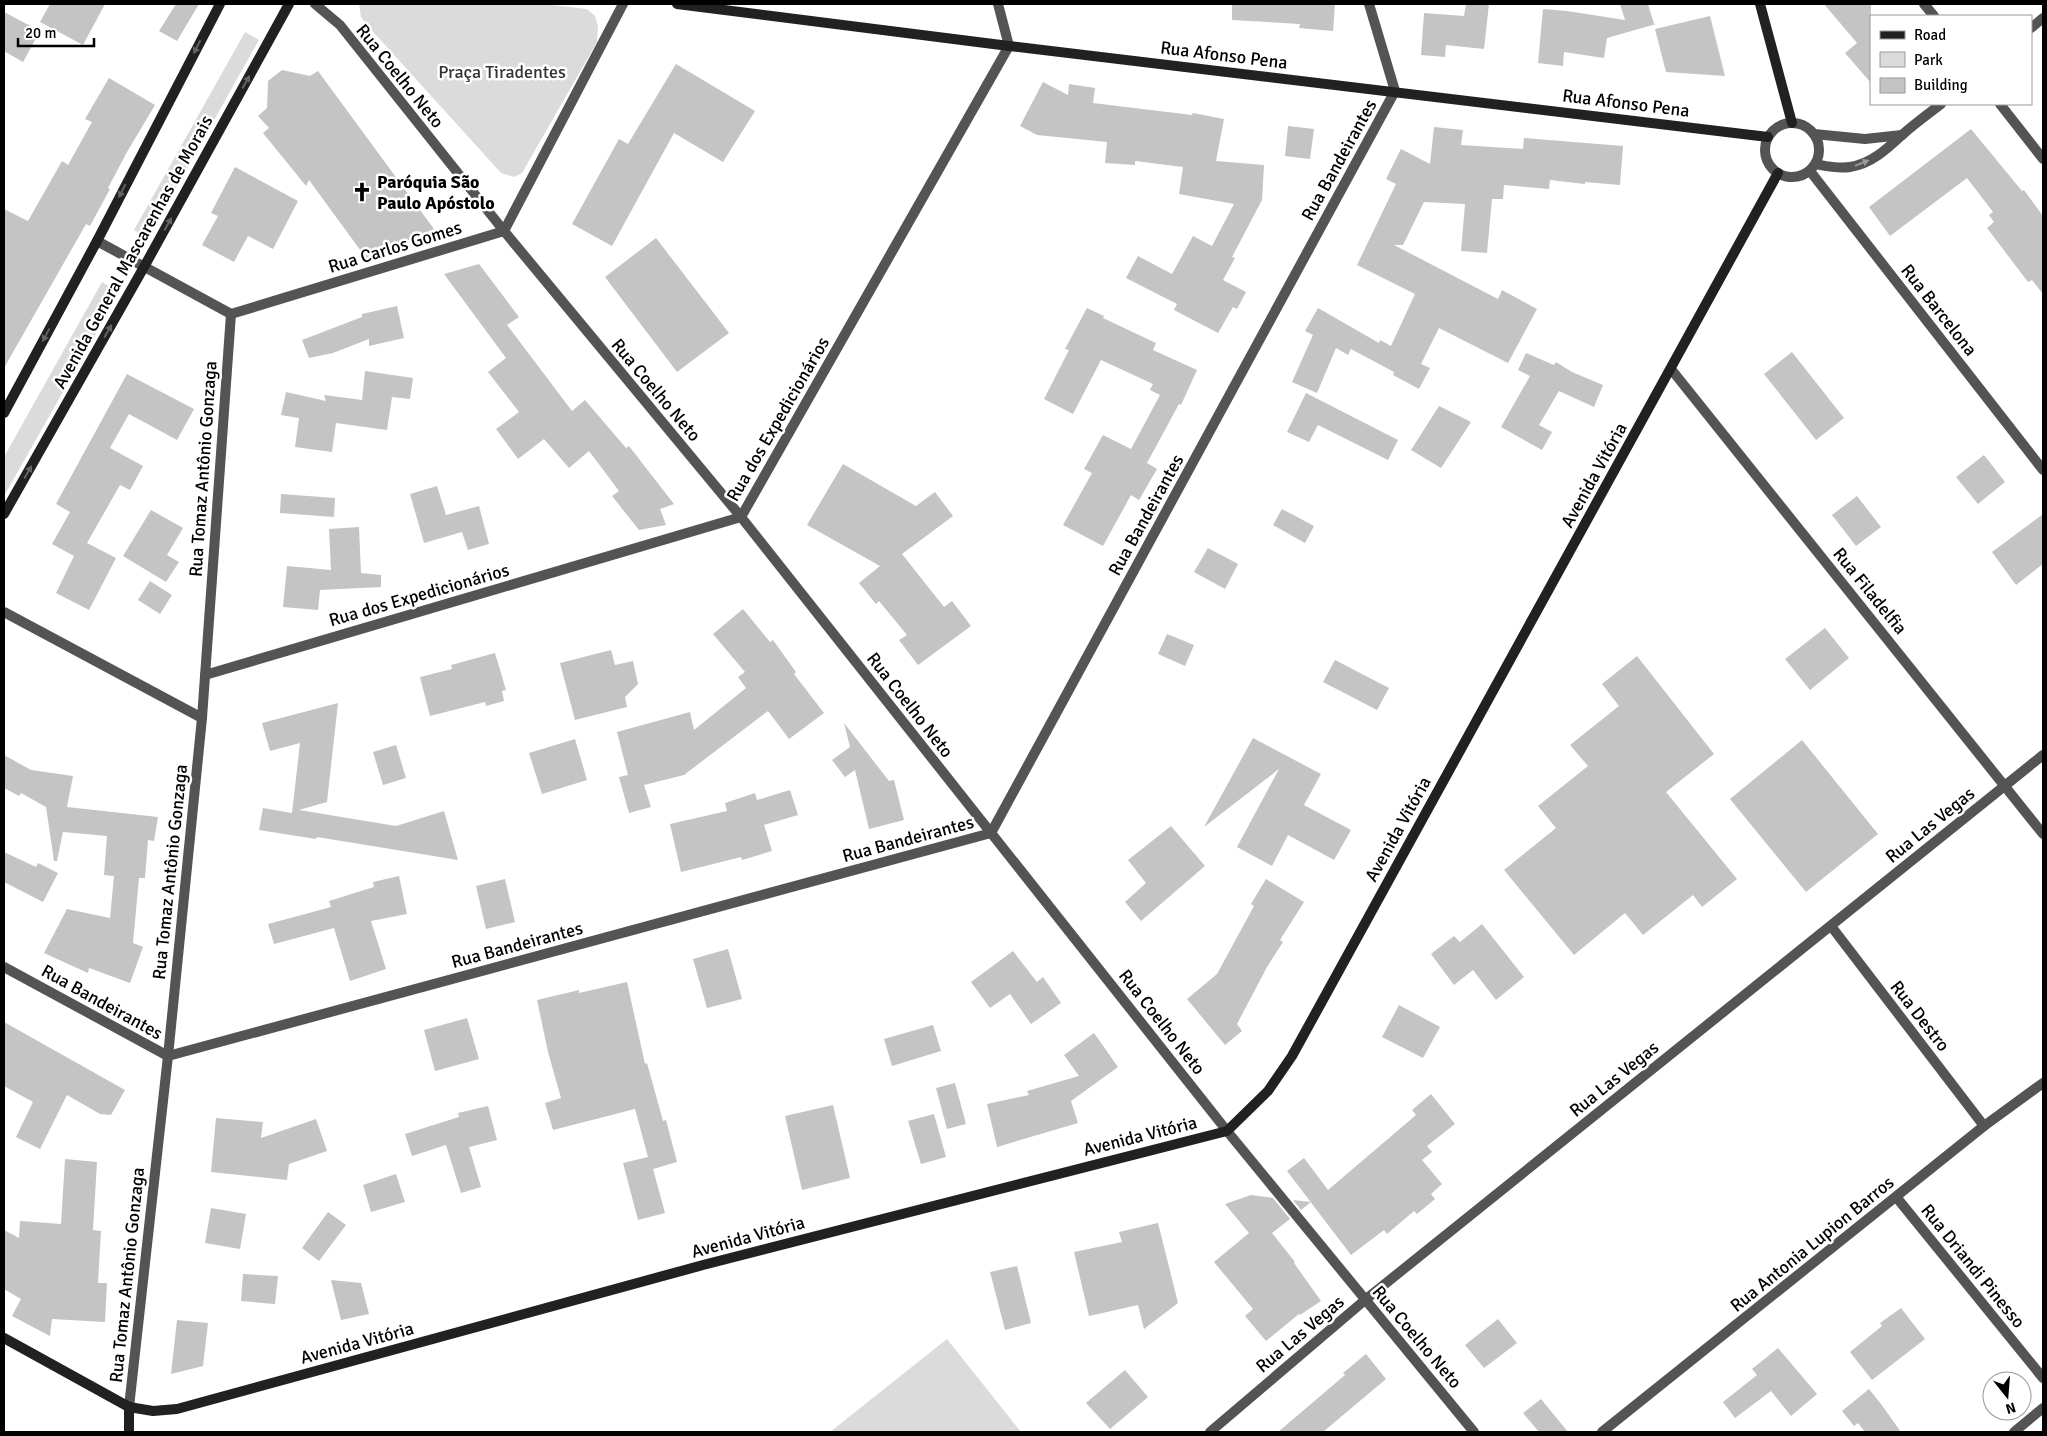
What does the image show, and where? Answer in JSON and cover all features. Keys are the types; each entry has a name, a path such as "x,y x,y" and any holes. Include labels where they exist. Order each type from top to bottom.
{"street":[{"name":"Avenida General Mascarenhas de Morais","path":"4,413 97,241 220,4"},
{"name":"Avenida General Mascarenhas de Morais","path":"4,514 144,267 289,4"},
{"name":"Rua Coelho Neto","path":"315,4 340,25 504,231 741,518 1227,1131 1474,1432"},
{"path":"504,231 623,4"},
{"name":"Rua Afonso Pena","path":"677,4 1009,46 1768,137"},
{"path":"998,4 1009,46"},
{"name":"Rua Bandeirantes","path":"4,967 168,1056 991,833 1395,91 1369,4"},
{"path":"1760,4 1792,123"},
{"path":"1924,4 1933,15"},
{"path":"2032,27 2043,18"},
{"name":"Rua dos Expedicionários","path":"205,675 741,518 1009,46"},
{"path":"1812,167 1819,149 1818,141 1814,134 1808,128 1792,123 1778,126 1768,137 1765,153 1771,168 1784,176 1798,176 1812,167 1851,167 1885,152 1902,135 1940,105"},
{"path":"2001,105 2043,159"},
{"path":"1814,134 1865,139 1902,135"},
{"name":"Rua Barcelona","path":"1812,167 2043,470"},
{"name":"Avenida Vitória","path":"4,1338 129,1407 153,1412 177,1409 703,1265 1227,1131 1268,1091 1292,1056 1778,173"},
{"name":"Rua Carlos Gomes","path":"231,314 504,231"},
{"path":"97,241 231,314"},
{"name":"Rua Tomaz Antônio Gonzaga","path":"129,1432 129,1407 168,1056 202,718 231,314"},
{"name":"Rua Filadelfia","path":"1671,368 2043,834"},
{"path":"4,612 202,718"},
{"name":"Rua Las Vegas","path":"1210,1432 1365,1300 2043,755"},
{"name":"Rua Destro","path":"1830,926 1984,1126"},
{"name":"Rua Antonia Lupion Barros","path":"1602,1432 1897,1198 1984,1126 2043,1083"},
{"name":"Rua Driandi Pinesso","path":"1897,1198 2043,1378"},
{"path":"2014,1432 2043,1408"}],"green space":[{"name":"Praça Tiradentes","path":"359,4 543,4 587,9 595,16 598,26 597,42 522,173 514,177 501,173 366,24 361,17"},
{"path":"245,32 259,40 148,238 134,230"},
{"path":"102,282 119,293 4,496 4,457"},
{"path":"947,1339 1021,1432 830,1432"}],"building":[{"path":"50,4 105,4 83,45 40,22"},
{"path":"176,4 199,4 177,41 159,31"},
{"path":"1232,4 1335,4 1333,31 1299,28 1300,24 1232,20"},
{"path":"1466,4 1489,4 1484,49 1446,45 1445,57 1421,55 1424,13 1464,16"},
{"path":"1620,4 1648,4 1654,24 1656,24 1607,38 1604,58 1564,52 1563,66 1538,63 1543,9 1625,20"},
{"path":"1824,4 1871,4 1870,82 1845,53 1857,43"},
{"path":"4,12 40,31 23,62 4,51"},
{"path":"1710,16 1725,76 1666,72 1655,29"},
{"path":"676,64 755,111 723,162 674,133 612,246 572,224 619,139 628,144"},
{"name":"Paróquia São Paulo Apóstolo","path":"282,70 310,76 318,71 434,229 366,258 309,180 306,186 263,133 269,128 258,116 267,108 268,81"},
{"path":"109,78 155,105 127,152 90,226 86,224 4,368 4,209 28,221 62,161 68,165 92,122 85,119"},
{"path":"1043,82 1068,95 1069,84 1095,88 1093,103 1192,115 1193,113 1224,119 1216,161 1264,165 1262,200 1232,257 1235,258 1223,280 1246,292 1237,309 1233,307 1218,333 1174,310 1177,304 1126,278 1138,256 1172,274 1193,236 1212,246 1234,204 1179,194 1183,167 1135,161 1135,165 1105,163 1107,142 1037,135 1020,126"},
{"path":"1288,126 1314,129 1310,159 1285,156"},
{"path":"1434,127 1463,130 1461,145 1523,149 1524,138 1623,146 1620,185 1550,180 1549,189 1504,185 1503,199 1492,199 1487,253 1461,251 1465,204 1424,202 1403,245 1394,245 1498,299 1502,290 1537,309 1508,363 1439,328 1421,364 1430,368 1419,389 1393,375 1394,372 1351,349 1348,355 1336,348 1317,393 1292,382 1313,335 1305,331 1318,308 1379,343 1380,340 1391,346 1415,294 1357,265 1396,184 1386,179 1401,149 1430,164"},
{"path":"1971,129 2022,191 2024,190 2043,216 2043,294 2032,280 2028,282 1987,228 1994,222 1989,215 1993,212 1967,178 1890,236 1869,207"},
{"path":"235,167 298,201 273,249 248,236 234,262 202,245 218,216 211,213"},
{"path":"656,238 729,333 677,372 605,277"},
{"path":"479,264 519,317 507,325 572,411 585,400 626,448 629,446 674,504 660,509 666,525 639,530 612,496 619,491 589,451 569,468 544,439 518,459 496,429 519,412 488,372 506,358 444,274"},
{"path":"397,306 404,338 369,346 369,339 333,353 309,358 302,340 362,317 362,314"},
{"path":"1087,308 1104,316 1103,318 1156,343 1153,350 1197,370 1181,405 1179,404 1147,463 1157,469 1139,500 1131,495 1103,546 1063,525 1092,473 1084,469 1103,435 1131,449 1160,395 1150,390 1153,384 1101,360 1073,414 1044,399 1069,350 1065,349"},
{"path":"1792,352 1844,418 1816,440 1764,374"},
{"path":"1526,353 1554,365 1556,362 1572,372 1603,385 1594,407 1559,391 1539,425 1552,432 1542,450 1501,427 1530,376 1518,370"},
{"path":"365,371 413,378 410,399 392,397 387,430 336,423 332,452 295,447 299,418 281,415 286,392 326,401 324,395 362,400"},
{"path":"127,374 194,409 177,440 129,414 110,448 143,466 130,490 120,485 87,543 116,558 89,610 56,593 74,556 52,544 70,512 56,504"},
{"path":"1306,393 1398,440 1388,460 1318,425 1309,442 1287,432"},
{"path":"1439,406 1471,422 1441,468 1411,450"},
{"path":"1984,455 2005,482 1978,504 1956,477"},
{"path":"843,464 916,506 935,492 953,516 902,554 944,607 952,601 971,626 918,665 899,640 907,635 879,601 876,604 859,583 880,566 807,525"},
{"path":"437,486 446,515 479,506 489,544 468,550 462,532 424,543 410,494"},
{"path":"281,494 335,498 334,517 280,513"},
{"path":"1857,496 1881,527 1856,546 1832,515"},
{"path":"1282,509 1314,526 1305,543 1273,525"},
{"path":"151,510 183,528 167,555 179,562 166,582 123,556"},
{"path":"2043,514 2043,564 2016,585 1992,552"},
{"path":"359,527 361,573 381,575 381,587 320,590 318,610 283,607 287,566 331,570 329,529"},
{"path":"1208,548 1238,564 1225,589 1194,572"},
{"path":"150,581 172,595 160,614 138,600"},
{"path":"743,609 770,642 773,640 796,672 794,674 824,713 789,739 768,711 684,775 644,785 651,807 629,813 619,777 628,775 617,732 690,712 694,730 746,688 738,677 745,672 713,634"},
{"path":"1825,628 1849,658 1810,690 1785,659"},
{"path":"1167,634 1194,645 1185,666 1158,654"},
{"path":"611,650 615,665 633,661 638,684 625,697 627,707 575,720 560,663"},
{"path":"495,653 506,690 502,691 504,701 486,706 485,702 430,716 420,677 452,669 451,665"},
{"path":"1637,656 1714,754 1666,792 1737,879 1702,907 1693,895 1643,935 1625,913 1574,955 1504,870 1556,828 1538,806 1588,766 1570,745 1619,706 1602,684"},
{"path":"1335,660 1389,688 1377,710 1323,682"},
{"path":"338,703 327,802 299,810 396,826 444,811 458,860 317,837 316,839 259,830 263,808 292,813 300,743 270,751 262,723"},
{"path":"844,723 889,781 894,780 904,820 869,829 855,770 845,777 832,760 850,747"},
{"path":"1253,738 1321,774 1304,805 1351,830 1334,860 1288,835 1272,866 1237,847 1279,769 1204,827"},
{"path":"575,739 587,780 542,794 529,753"},
{"path":"1802,740 1878,834 1806,892 1730,799"},
{"path":"396,745 406,778 383,785 373,752"},
{"path":"4,755 31,770 73,776 67,807 158,817 154,841 148,840 145,878 139,878 133,943 143,947 130,983 89,968 88,973 44,953 67,909 110,918 114,876 104,875 107,836 63,832 57,861 54,861 46,807 21,793 19,796 4,788"},
{"path":"790,790 798,815 764,825 772,851 742,860 741,857 681,872 670,824 727,811 725,803 755,793 757,800"},
{"path":"1171,826 1205,866 1141,921 1125,902 1146,883 1128,860"},
{"path":"4,852 36,867 38,863 58,873 43,902 4,882"},
{"path":"399,876 407,914 371,921 386,969 350,981 334,928 274,944 268,924 331,907 329,901 374,887 373,882"},
{"path":"505,879 515,922 486,929 476,886"},
{"path":"1266,879 1304,902 1280,940 1283,942 1267,967 1237,1024 1242,1031 1225,1045 1187,999 1217,974 1254,906 1251,904"},
{"path":"1482,924 1524,977 1496,1000 1473,970 1454,985 1431,954 1454,936 1460,942"},
{"path":"728,949 742,999 707,1008 693,959"},
{"path":"1013,951 1037,982 1043,977 1061,1003 1031,1024 1010,994 990,1008 971,982"},
{"path":"627,982 645,1064 647,1063 663,1121 666,1120 677,1162 653,1169 665,1213 638,1220 623,1163 648,1157 635,1109 553,1130 545,1103 561,1098 548,1052 537,1000 579,990 579,993"},
{"path":"1399,1005 1440,1027 1423,1058 1382,1037"},
{"path":"467,1018 479,1059 435,1071 424,1030"},
{"path":"4,1022 125,1090 111,1115 100,1114 67,1095 40,1149 16,1137 33,1102 4,1086"},
{"path":"933,1025 941,1051 892,1066 884,1039"},
{"path":"1094,1033 1118,1067 1071,1101 1078,1123 997,1147 987,1104 1029,1095 1027,1091 1079,1076 1064,1055"},
{"path":"955,1083 966,1124 947,1129 936,1088"},
{"path":"1431,1094 1455,1124 1427,1146 1432,1152 1422,1160 1442,1184 1431,1194 1435,1199 1417,1214 1414,1211 1387,1234 1384,1230 1351,1255 1287,1171 1304,1158 1328,1190 1416,1115 1412,1110"},
{"path":"833,1105 850,1178 802,1190 785,1116"},
{"path":"488,1106 497,1140 469,1147 481,1187 461,1193 446,1145 412,1156 405,1134 459,1117 458,1113"},
{"path":"934,1114 946,1157 921,1164 908,1121"},
{"path":"216,1118 263,1122 261,1138 316,1119 327,1151 289,1164 287,1180 211,1172"},
{"path":"65,1159 97,1162 93,1230 101,1231 98,1283 107,1283 105,1322 52,1319 50,1336 12,1316 21,1299 4,1289 4,1230 19,1238 20,1221 61,1224"},
{"path":"396,1174 405,1202 371,1212 363,1185"},
{"path":"1251,1195 1273,1198 1290,1219 1272,1233 1295,1262 1321,1301 1299,1314 1266,1341 1245,1316 1253,1309 1214,1262 1249,1233 1225,1204"},
{"path":"1293,1200 1311,1202 1301,1210"},
{"path":"211,1208 246,1214 240,1249 205,1243"},
{"path":"328,1212 346,1225 319,1261 302,1248"},
{"path":"1158,1223 1178,1303 1144,1329 1138,1305 1089,1316 1074,1252 1122,1242 1119,1232"},
{"path":"1017,1266 1031,1323 1005,1330 990,1272"},
{"path":"243,1274 278,1276 275,1304 241,1301"},
{"path":"331,1280 361,1283 369,1314 341,1320"},
{"path":"1901,1308 1925,1339 1872,1380 1850,1352 1882,1326 1880,1323"},
{"path":"1498,1319 1517,1343 1484,1368 1465,1345"},
{"path":"177,1320 208,1323 203,1366 171,1374"},
{"path":"1778,1348 1817,1394 1791,1416 1771,1391 1735,1418 1723,1402 1757,1375 1752,1369"},
{"path":"1366,1354 1386,1379 1323,1432 1278,1432 1345,1375 1343,1373"},
{"path":"1125,1370 1148,1397 1110,1429 1086,1403"},
{"path":"1869,1389 1901,1432 1865,1432 1858,1423 1854,1426 1842,1411"},
{"path":"1541,1399 1568,1432 1539,1432 1523,1413"}],"place":[{"name":"Paróquia São Paulo Apóstolo","path":"362,192"}]}
